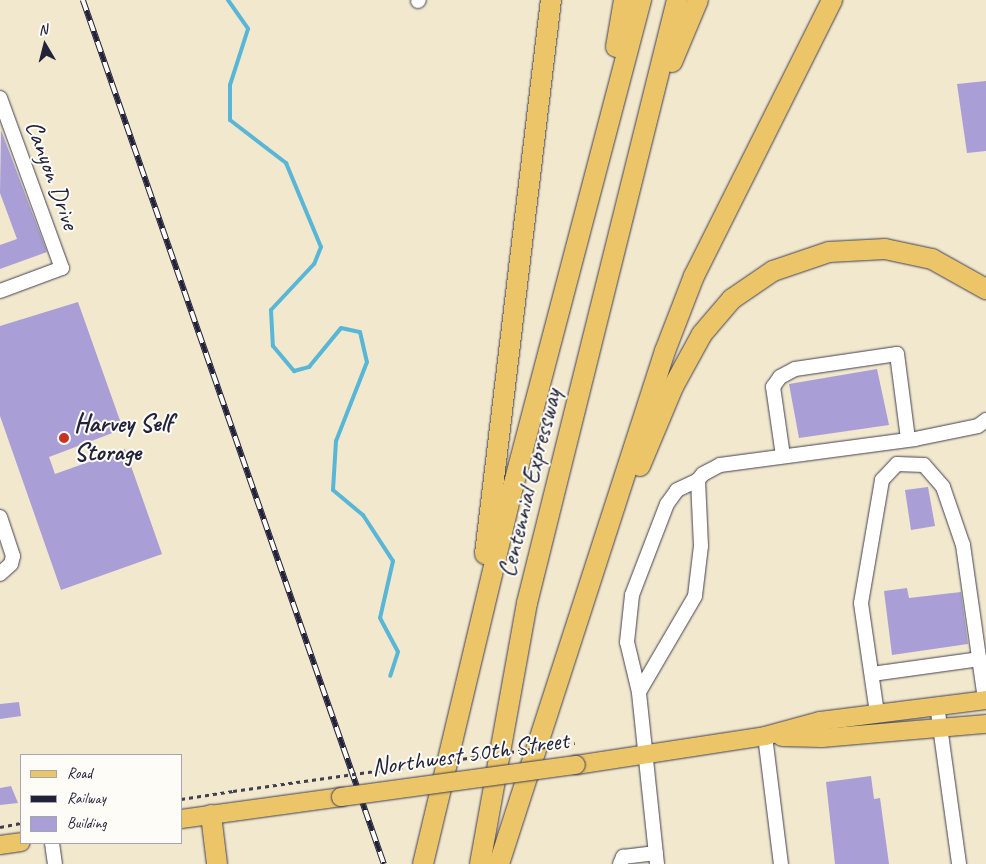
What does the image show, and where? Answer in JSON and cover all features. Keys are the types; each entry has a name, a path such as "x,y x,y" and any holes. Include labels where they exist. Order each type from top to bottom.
{"highway":[{"path":"475,640 551,0"},
{"path":"599,148 624,0"},
{"path":"599,148 641,0"},
{"path":"648,119 677,0"},
{"path":"648,119 698,0"},
{"path":"499,864 579,613 694,276 832,0"},
{"name":"Centennial Expressway","path":"480,864 528,603 648,119"},
{"name":"Centennial Expressway","path":"423,864 475,640 599,148"},
{"path":"579,613 673,386 702,334 740,293 797,260 871,249 932,259 986,289"},
{"path":"210,815 217,864"}],"main road":[{"name":"Northwest 50th Street","path":"182,819 643,756 765,736 820,721 878,712 985,700"},
{"name":"Northwest 50th Street","path":"765,736 822,738 940,726 986,724"},
{"path":"0,845 20,842"}],"street":[{"name":"Canyon Drive","path":"0,98 62,268 0,290"},
{"path":"783,456 772,387 795,369 897,354 908,439"},
{"path":"620,864 623,858 657,859 643,756 638,692 627,642 632,594 667,504 677,490 698,480 720,465 908,439 978,426 986,420"},
{"path":"878,712 860,603 871,564 882,480 897,464 924,465 944,488 963,545 985,700"},
{"path":"638,692 696,596 701,546 698,480"},
{"path":"0,518 13,556 11,564 0,574"},
{"path":"872,674 980,659"},
{"path":"937,705 959,864"},
{"path":"765,736 781,864"},
{"path":"52,844 55,864"}],"path":[{"name":"Northwest 50th Street","path":"182,799 575,743"},
{"path":"0,827 20,823"}],"building":[{"path":"986,81 986,151 967,153 957,84"},
{"path":"1,130 47,252 0,269 0,245 17,239 0,193"},
{"path":"78,302 123,429 49,457 55,474 125,449 162,554 61,590 0,416 0,326"},
{"path":"877,369 889,425 799,438 789,384"},
{"path":"928,487 935,526 911,530 905,490"},
{"path":"907,588 909,598 961,592 968,644 892,655 884,591"},
{"path":"19,702 21,716 0,719 0,704"},
{"path":"871,776 874,799 880,798 889,864 835,864 826,782"},
{"path":"11,786 18,803 0,805 0,788"}],"waterway":[{"path":"228,0 248,29 230,85 230,120 286,163 321,247 314,264 271,310 273,346 294,371 309,367 341,328 360,332 367,362 336,441 333,490 363,515 393,561 380,618 398,652 390,676"}],"railway":[{"path":"83,0 384,864"}],"place":[{"name":"Harvey Self Storage","path":"64,438"}]}
